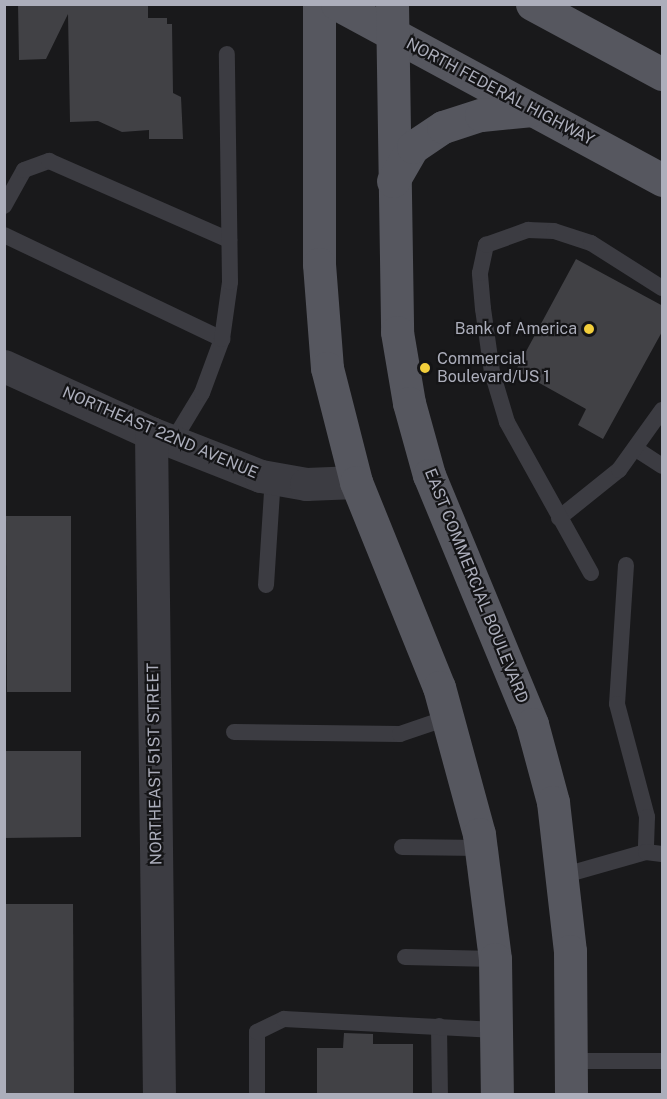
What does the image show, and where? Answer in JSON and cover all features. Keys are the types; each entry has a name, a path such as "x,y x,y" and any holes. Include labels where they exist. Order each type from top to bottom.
{"main road":[{"path":"319,4 320,310 327,368 356,482 447,718 480,848 495,958 497,1095"},
{"name":"NORTH FEDERAL HIGHWAY","path":"337,4 392,19 532,110 663,180"},
{"path":"532,4 663,74"},
{"name":"EAST COMMERCIAL BOULEVARD","path":"392,19 393,273 409,404 429,475 532,724 553,802 565,875 571,1095"},
{"path":"393,181 413,147 443,127 481,115 532,110"}],"street":[{"name":"NORTHEAST 22ND AVENUE","path":"4,366 162,437 273,478 306,484 356,482"},
{"name":"NORTHEAST 51ST STREET","path":"159,1095 162,437"}],"lane":[{"path":"162,437 201,393 222,339 229,240 227,54"},
{"path":"4,206 24,170 49,161 229,240"},
{"path":"591,573 507,422 492,372 480,273 486,245 528,230 554,231 591,243 663,288"},
{"path":"4,234 222,339"},
{"path":"559,518 619,470 663,410"},
{"path":"636,449 663,465"},
{"path":"266,585 273,478"},
{"path":"565,875 654,853 647,817 617,704 626,565"},
{"path":"234,732 400,735 447,718"},
{"path":"402,847 480,848"},
{"path":"405,957 495,958"},
{"path":"257,1095 257,1032 268,1024 284,1019 496,1030"},
{"path":"439,1026 440,1095"},
{"path":"571,1061 663,1061"}],"building":[{"path":"18,4 148,4 148,18 167,18 167,24 172,24 173,93 181,97 183,139 149,139 149,130 122,132 98,121 70,122 68,14 46,59 19,60"},
{"path":"576,259 663,306 663,330 603,439 578,425 586,409 516,370"},
{"path":"6,516 71,516 71,692 7,692"},
{"path":"4,751 81,751 81,837 4,838"},
{"path":"4,904 73,904 74,1095 4,1095"},
{"path":"344,1033 373,1034 373,1044 413,1044 413,1095 317,1095 317,1048 343,1048"}],"place":[{"name":"Bank of America","path":"589,329"},
{"name":"Commercial Boulevard/US 1","path":"425,368"}]}
